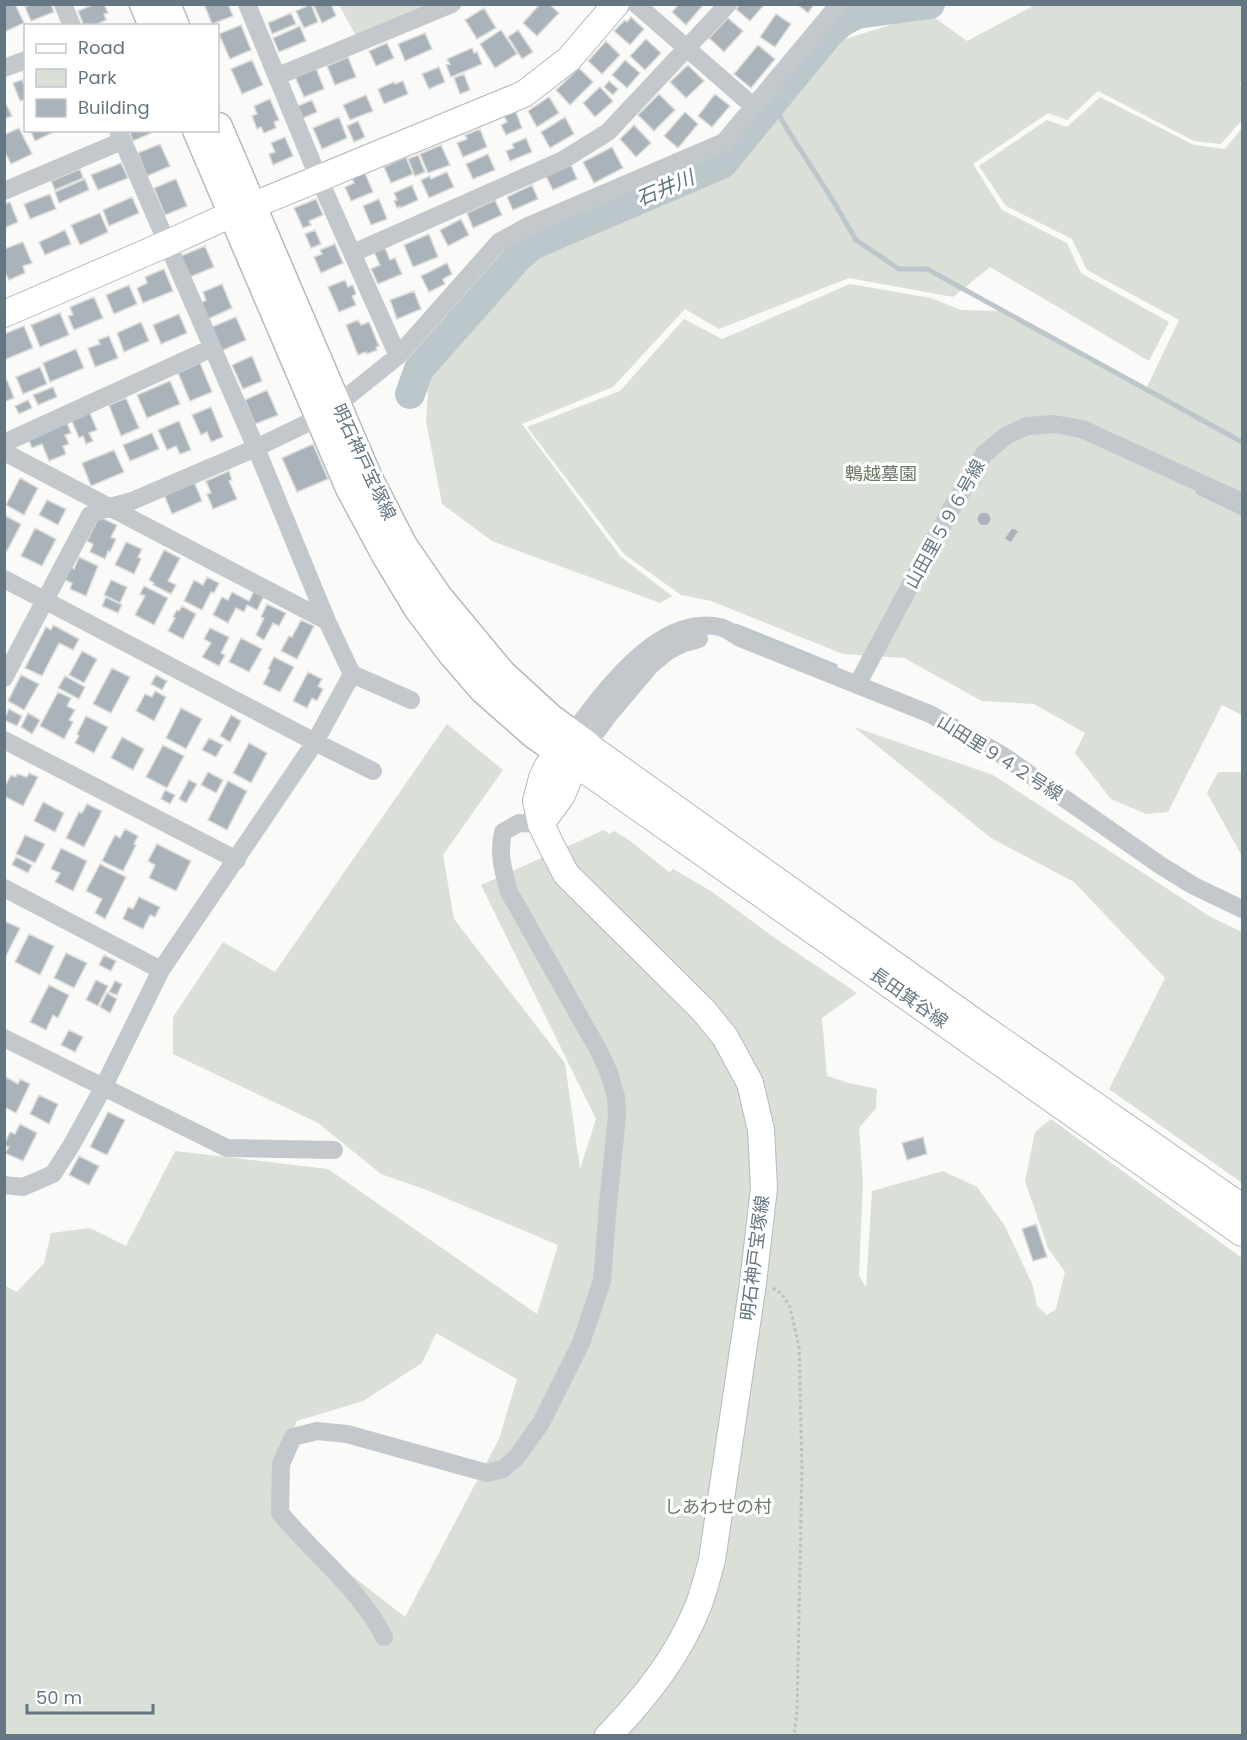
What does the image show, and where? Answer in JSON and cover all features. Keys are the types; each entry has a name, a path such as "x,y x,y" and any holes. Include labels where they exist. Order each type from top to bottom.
{"main road":[{"path":"144,4 152,24"},
{"path":"166,4 174,24"},
{"name":"明石神戸宝塚線","path":"219,130 242,210"},
{"name":"明石神戸宝塚線","path":"198,132 242,210 329,411 350,488 418,608 451,652 484,690 573,748"}],"street":[{"path":"63,4 71,24"},
{"path":"248,4 319,179 398,356"},
{"path":"278,76 452,4"},
{"path":"4,314 242,210 524,93 570,59 616,4"},
{"path":"636,4 753,106"},
{"path":"353,254 563,160 608,132 728,4"},
{"path":"4,678 90,515 132,501 256,448 329,411 398,356 499,242 528,226 724,141 839,4"},
{"path":"4,68 24,61"},
{"path":"4,191 120,136 256,448 327,621 352,674 411,700"},
{"path":"4,443 212,348"},
{"name":"山田里５９６号線","path":"857,685 972,473 984,454 1007,435 1027,426 1054,424 1082,429 1242,502"},
{"path":"4,452 327,621"},
{"path":"4,579 373,771"},
{"name":"山田里９４２号線","path":"573,748 614,681 639,654 664,638 685,630 705,626 722,627 740,638 930,714 1002,755 1160,865 1194,886 1242,909"},
{"path":"4,1185 24,1187 53,1174 103,1088 161,970 315,742 352,674"},
{"path":"4,740 237,860"},
{"name":"明石神戸宝塚線","path":"573,748 542,778 536,801 542,824 566,874 704,1011 725,1037 750,1083 761,1130 764,1188 753,1283 712,1560 699,1604 681,1643 661,1676 608,1736"},
{"name":"長田箕谷線","path":"573,748 1242,1207"},
{"name":"長田箕谷線","path":"573,748 1242,1233"},
{"path":"384,1637 355,1592 280,1513 281,1464 293,1437 317,1431 347,1434 487,1473 503,1469 516,1458 540,1423 581,1343 602,1281 617,1117 616,1097 599,1051 509,892 502,865 500,846 503,832 519,823 542,824"},
{"path":"4,888 161,970"},
{"path":"4,1038 227,1148 334,1150"}],"path":[{"path":"766,1284 782,1294 790,1308 799,1347 802,1466 797,1712 794,1736"}],"green space":[{"path":"339,5 432,5 356,36"},
{"path":"1035,5 1242,5 1242,79 1240,83 1242,120 1221,144 1194,141 1098,91 1067,120 1048,113 973,164 1002,210 1067,243 1081,273 1169,322 1149,361 990,267 953,297 849,278 719,329 685,309 613,387 522,424 621,557 672,596 660,603 492,541 442,504 426,421 429,377 528,252 725,166 833,43 928,13 967,41"},
{"name":"鵯越墓園","path":"1100,97 1194,145 1225,149 1242,128 1242,715 1222,705 1168,812 1146,814 1111,799 1075,753 1085,733 1034,704 982,701 904,658 843,654 711,601 681,595 624,554 527,427 620,391 684,319 722,339 850,284 931,298 961,310 1002,311 1146,389 1179,320 1087,270 1072,239 1006,206 979,166 1047,120 1067,127"},
{"name":"しあわせの村","path":"447,724 503,770 443,855 454,919 565,1063 580,1169 596,1119 481,885 604,830 609,834 614,831 629,840 669,872 673,869 711,891 779,941 857,993 822,1018 827,1076 877,1089 876,1108 859,1128 863,1183 859,1275 866,1288 872,1191 943,1171 977,1187 1005,1226 1033,1286 1037,1306 1047,1315 1056,1309 1065,1272 1048,1248 1025,1181 1035,1132 1051,1119 1242,1258 1242,1735 5,1735 4,1285 17,1292 44,1263 51,1233 90,1228 126,1246 175,1151 328,1169 537,1314 558,1245 424,1189 381,1174 318,1123 173,1054 173,1017 223,942 275,972","holes":["436,1333 517,1379 499,1439 405,1617 332,1560 286,1506 275,1470 297,1421 363,1401 422,1363"]},
{"path":"854,727 993,775 1209,916 1242,932 1242,1183 1109,1089 1165,978 1074,882 991,838"},
{"path":"1218,772 1242,772 1242,856 1207,793"}],"building":[{"path":"15,4 24,23 4,32 4,6"},
{"path":"32,4 51,4 54,12 31,21 25,7"},
{"path":"90,4 104,4 108,13 104,14 106,20 97,24 83,24 78,11"},
{"path":"204,4 228,4 233,16 212,24"},
{"path":"311,4 318,22 304,28 296,11"},
{"path":"331,4 336,16 322,23 314,6"},
{"path":"540,4 549,4 559,13 537,36 523,23"},
{"path":"679,4 704,4 686,25 672,12"},
{"path":"740,4 765,4 750,21 736,9"},
{"path":"797,4 814,4 808,13"},
{"path":"484,8 496,28 477,39 465,20"},
{"path":"291,13 296,24 272,34 268,23"},
{"path":"776,14 791,24 775,47 760,37"},
{"path":"631,17 644,29 630,45 614,31"},
{"path":"728,18 743,31 724,52 709,38"},
{"path":"241,25 251,50 230,59 219,34"},
{"path":"300,26 306,41 279,52 273,38"},
{"path":"501,30 517,54 495,68 480,44"},
{"path":"518,30 533,52 522,59 508,37"},
{"path":"425,33 432,49 405,61 398,44"},
{"path":"646,39 661,53 645,70 630,56"},
{"path":"606,41 620,55 602,74 588,61"},
{"path":"387,43 394,58 376,66 369,51"},
{"path":"758,45 775,59 751,88 734,74"},
{"path":"472,48 474,53 477,52 482,64 451,77 446,65 450,64 447,59"},
{"path":"348,57 356,77 335,85 327,66"},
{"path":"252,60 263,85 242,94 231,69"},
{"path":"625,60 640,73 627,88 612,75"},
{"path":"688,65 704,81 686,98 670,82"},
{"path":"439,67 445,82 429,89 422,74"},
{"path":"316,68 324,89 304,97 295,77"},
{"path":"579,68 593,82 570,105 556,90"},
{"path":"464,74 470,90 460,94 454,78"},
{"path":"22,80 24,100 20,101 13,83"},
{"path":"403,81 408,94 384,104 378,89"},
{"path":"609,81 618,89 613,95 604,87"},
{"path":"600,87 613,101 595,117 583,103"},
{"path":"659,94 675,110 654,131 638,115"},
{"path":"715,94 730,106 712,127 698,116"},
{"path":"366,95 373,111 350,120 343,105"},
{"path":"549,97 559,113 537,127 528,111"},
{"path":"270,99 279,120 274,122 276,128 264,133 261,127 257,129 252,116 257,114 254,106"},
{"path":"312,100 317,112 303,118 298,106"},
{"path":"4,103 12,116 4,119"},
{"path":"516,112 522,128 506,135 501,125 507,122 504,116"},
{"path":"685,112 698,124 678,148 664,136"},
{"path":"339,117 347,138 322,149 313,128"},
{"path":"565,117 574,134 550,148 541,132"},
{"path":"358,121 365,137 354,142 347,126"},
{"path":"634,125 651,143 636,157 620,139"},
{"path":"19,128 32,154 11,164 4,150 4,135"},
{"path":"480,129 487,147 463,157 457,143 467,139 465,135"},
{"path":"31,132 54,132 35,141"},
{"path":"130,132 154,132 133,141"},
{"path":"285,137 293,156 273,165 269,154 275,152 271,143"},
{"path":"526,138 532,152 510,161 506,151 514,148 512,144"},
{"path":"160,144 170,166 147,176 138,153"},
{"path":"441,145 450,165 428,173 420,154"},
{"path":"612,147 623,168 594,183 583,162"},
{"path":"488,154 495,170 473,179 466,164"},
{"path":"418,155 425,172 415,176 408,159"},
{"path":"406,157 413,174 391,183 384,167"},
{"path":"121,163 128,178 98,190 91,175"},
{"path":"571,165 577,179 553,190 546,176"},
{"path":"80,169 83,178 55,190 51,181"},
{"path":"447,172 454,187 429,198 421,180 430,176 431,179"},
{"path":"365,173 373,192 351,201 345,187 354,183 352,178"},
{"path":"85,179 89,190 59,203 55,192"},
{"path":"176,179 187,206 165,215 154,188"},
{"path":"412,185 418,200 397,208 394,193"},
{"path":"532,185 538,199 513,210 507,197"},
{"path":"50,194 56,209 30,219 24,204"},
{"path":"132,197 139,213 109,226 103,210"},
{"path":"316,199 323,215 309,221 311,225 303,228 294,208"},
{"path":"379,199 387,219 371,225 363,206"},
{"path":"495,200 502,215 473,228 467,213"},
{"path":"10,202 18,222 4,228 4,204"},
{"path":"100,213 108,232 80,245 71,225"},
{"path":"461,219 469,235 448,246 440,230"},
{"path":"65,230 71,244 45,255 39,242"},
{"path":"315,230 321,244 311,248 305,234"},
{"path":"429,234 438,257 413,267 404,245"},
{"path":"23,242 32,263 23,266 25,273 9,280 4,270 4,249"},
{"path":"335,244 343,263 321,273 314,257 322,254 320,250"},
{"path":"205,246 214,267 190,277 181,256"},
{"path":"385,248 390,260 395,258 402,274 378,284 371,269 380,265 374,252"},
{"path":"447,263 452,274 443,279 445,284 429,292 421,276"},
{"path":"164,269 173,291 143,303 137,288 147,283 145,277"},
{"path":"345,280 348,287 353,285 356,294 352,296 356,305 339,312 328,287"},
{"path":"222,284 232,308 208,319 201,303 206,300 203,292"},
{"path":"129,285 137,304 114,314 106,295"},
{"path":"414,291 421,309 397,319 390,300"},
{"path":"94,297 103,318 74,330 68,316 73,315 70,307"},
{"path":"60,313 69,335 40,347 31,325"},
{"path":"179,314 187,333 161,344 153,325"},
{"path":"236,317 246,340 221,351 212,327"},
{"path":"358,320 361,325 369,322 379,346 376,347 377,350 358,355 346,325"},
{"path":"141,322 149,341 124,352 117,333"},
{"path":"24,326 33,348 4,360 4,334"},
{"path":"109,336 118,358 95,367 88,348 100,344 98,340"},
{"path":"76,349 84,368 50,382 43,363"},
{"path":"252,356 262,381 243,389 232,365"},
{"path":"200,363 212,392 190,401 178,373"},
{"path":"40,367 47,384 23,394 16,377"},
{"path":"7,380 14,398 4,402 4,381"},
{"path":"170,381 180,404 147,418 137,395"},
{"path":"53,387 57,397 38,405 33,395"},
{"path":"267,390 278,415 255,424 245,400"},
{"path":"126,398 139,428 121,436 109,405"},
{"path":"28,400 32,408 19,414 15,406"},
{"path":"211,407 223,437 211,442 207,432 201,435 192,415"},
{"path":"89,411 97,430 89,433 93,441 86,444 83,436 79,438 71,419"},
{"path":"179,421 191,450 180,454 176,446 167,450 158,430"},
{"path":"67,423 71,433 65,435 69,444 63,446 66,454 49,461 42,444 32,448 27,436"},
{"path":"152,433 159,449 130,461 123,445"},
{"path":"313,444 328,479 297,492 282,458"},
{"path":"114,450 124,472 91,486 82,463"},
{"path":"229,471 232,480 229,481 237,499 213,509 207,494 211,493 206,481"},
{"path":"20,478 38,488 24,515 6,505"},
{"path":"193,479 202,501 172,514 163,492"},
{"path":"47,500 66,509 58,525 39,515"},
{"path":"981,512 987,512 991,519 987,526 981,526 977,522 977,516"},
{"path":"4,515 21,524 7,551 4,550"},
{"path":"99,517 117,525 111,537 116,539 105,559 90,552 93,544 87,541"},
{"path":"1012,527 1019,531 1011,543 1004,539"},
{"path":"35,528 56,539 42,566 21,556"},
{"path":"126,542 142,549 138,557 141,559 134,574 115,565"},
{"path":"164,550 180,558 168,581 176,585 171,594 153,585 154,583 149,580"},
{"path":"79,557 98,566 86,596 70,589 72,583 65,580 71,567 74,569"},
{"path":"207,577 219,583 214,593 211,592 202,610 184,601 194,580 203,585"},
{"path":"111,580 127,587 120,603 104,595"},
{"path":"144,586 168,598 154,625 135,615 145,596 140,594"},
{"path":"254,591 264,596 257,610 247,605 244,612 236,608 228,623 213,615 222,597 228,600 232,592 249,601"},
{"path":"106,597 122,605 118,613 102,606"},
{"path":"267,604 286,613 279,626 273,623 264,640 256,635 264,618 261,617"},
{"path":"182,606 196,614 183,639 168,631 175,618 173,617"},
{"path":"301,620 314,626 297,659 281,651"},
{"path":"53,625 79,639 73,650 59,643 42,676 25,668 46,627 51,630"},
{"path":"210,628 229,637 221,653 225,655 219,666 202,657 211,643 204,639"},
{"path":"241,638 262,649 249,672 229,662"},
{"path":"82,651 97,659 84,683 69,675"},
{"path":"274,657 294,667 280,692 263,684"},
{"path":"112,668 130,677 111,713 93,704"},
{"path":"308,672 322,679 318,686 323,689 317,701 312,698 307,708 293,701"},
{"path":"21,675 39,684 24,710 8,701"},
{"path":"156,675 167,681 162,690 151,684"},
{"path":"65,676 85,687 79,699 58,688"},
{"path":"155,691 166,697 154,721 136,711 145,694 152,697"},
{"path":"58,692 71,698 67,706 75,710 69,720 73,722 64,739 40,726"},
{"path":"181,708 202,719 186,749 166,738"},
{"path":"9,709 22,716 17,726 4,720"},
{"path":"28,713 40,720 32,734 21,727"},
{"path":"231,715 241,721 230,742 220,736"},
{"path":"86,716 108,727 94,753 75,743"},
{"path":"122,737 144,749 133,770 111,758"},
{"path":"209,738 223,745 216,757 202,750"},
{"path":"249,743 267,753 251,783 233,773"},
{"path":"163,745 184,756 167,788 146,777"},
{"path":"208,772 223,780 216,793 201,785"},
{"path":"29,773 38,777 23,806 4,796 4,788 11,775 27,777"},
{"path":"189,780 197,784 186,803 179,799"},
{"path":"228,781 247,791 227,830 208,820"},
{"path":"165,790 175,795 170,804 161,799"},
{"path":"43,802 64,813 55,832 34,821"},
{"path":"87,804 102,811 84,847 66,838 79,812 82,813"},
{"path":"125,829 138,836 123,871 102,861 115,835 120,838"},
{"path":"25,835 45,844 35,863 16,854"},
{"path":"157,844 191,861 176,891 149,878 155,865 148,861"},
{"path":"61,848 87,861 73,891 55,882 60,873 51,869"},
{"path":"16,857 32,865 28,873 12,865"},
{"path":"100,864 126,877 105,919 95,913 102,899 86,891"},
{"path":"139,897 160,907 155,917 150,915 143,929 123,919 128,907 133,909"},
{"path":"4,921 20,928 6,956 4,955"},
{"path":"29,934 54,946 40,975 15,962"},
{"path":"66,953 87,963 74,988 54,978"},
{"path":"104,955 116,961 111,971 99,965"},
{"path":"96,980 108,986 98,1006 86,1000"},
{"path":"115,981 122,984 117,995 109,992"},
{"path":"49,985 69,995 58,1018 53,1015 46,1030 30,1022"},
{"path":"107,993 117,999 110,1013 100,1007"},
{"path":"69,1030 83,1037 75,1052 61,1045"},
{"path":"4,1076 18,1084 20,1079 30,1084 16,1113 4,1107"},
{"path":"39,1095 58,1104 49,1124 30,1114"},
{"path":"108,1112 125,1120 107,1155 90,1147"},
{"path":"20,1124 37,1133 23,1161 5,1153 9,1147 4,1145 10,1132 15,1134"},
{"path":"923,1137 927,1154 907,1160 902,1143"},
{"path":"79,1156 99,1166 89,1185 69,1175"},
{"path":"1036,1224 1047,1257 1033,1261 1022,1229"}],"waterway":[{"name":"石井川","path":"410,394 419,369 518,257 532,245 722,164 830,32 843,21 857,14 930,4"},
{"path":"772,103 856,240 899,269 927,269 1242,442"},
{"path":"1198,492 1242,513"},
{"path":"736,626 835,666"}]}
